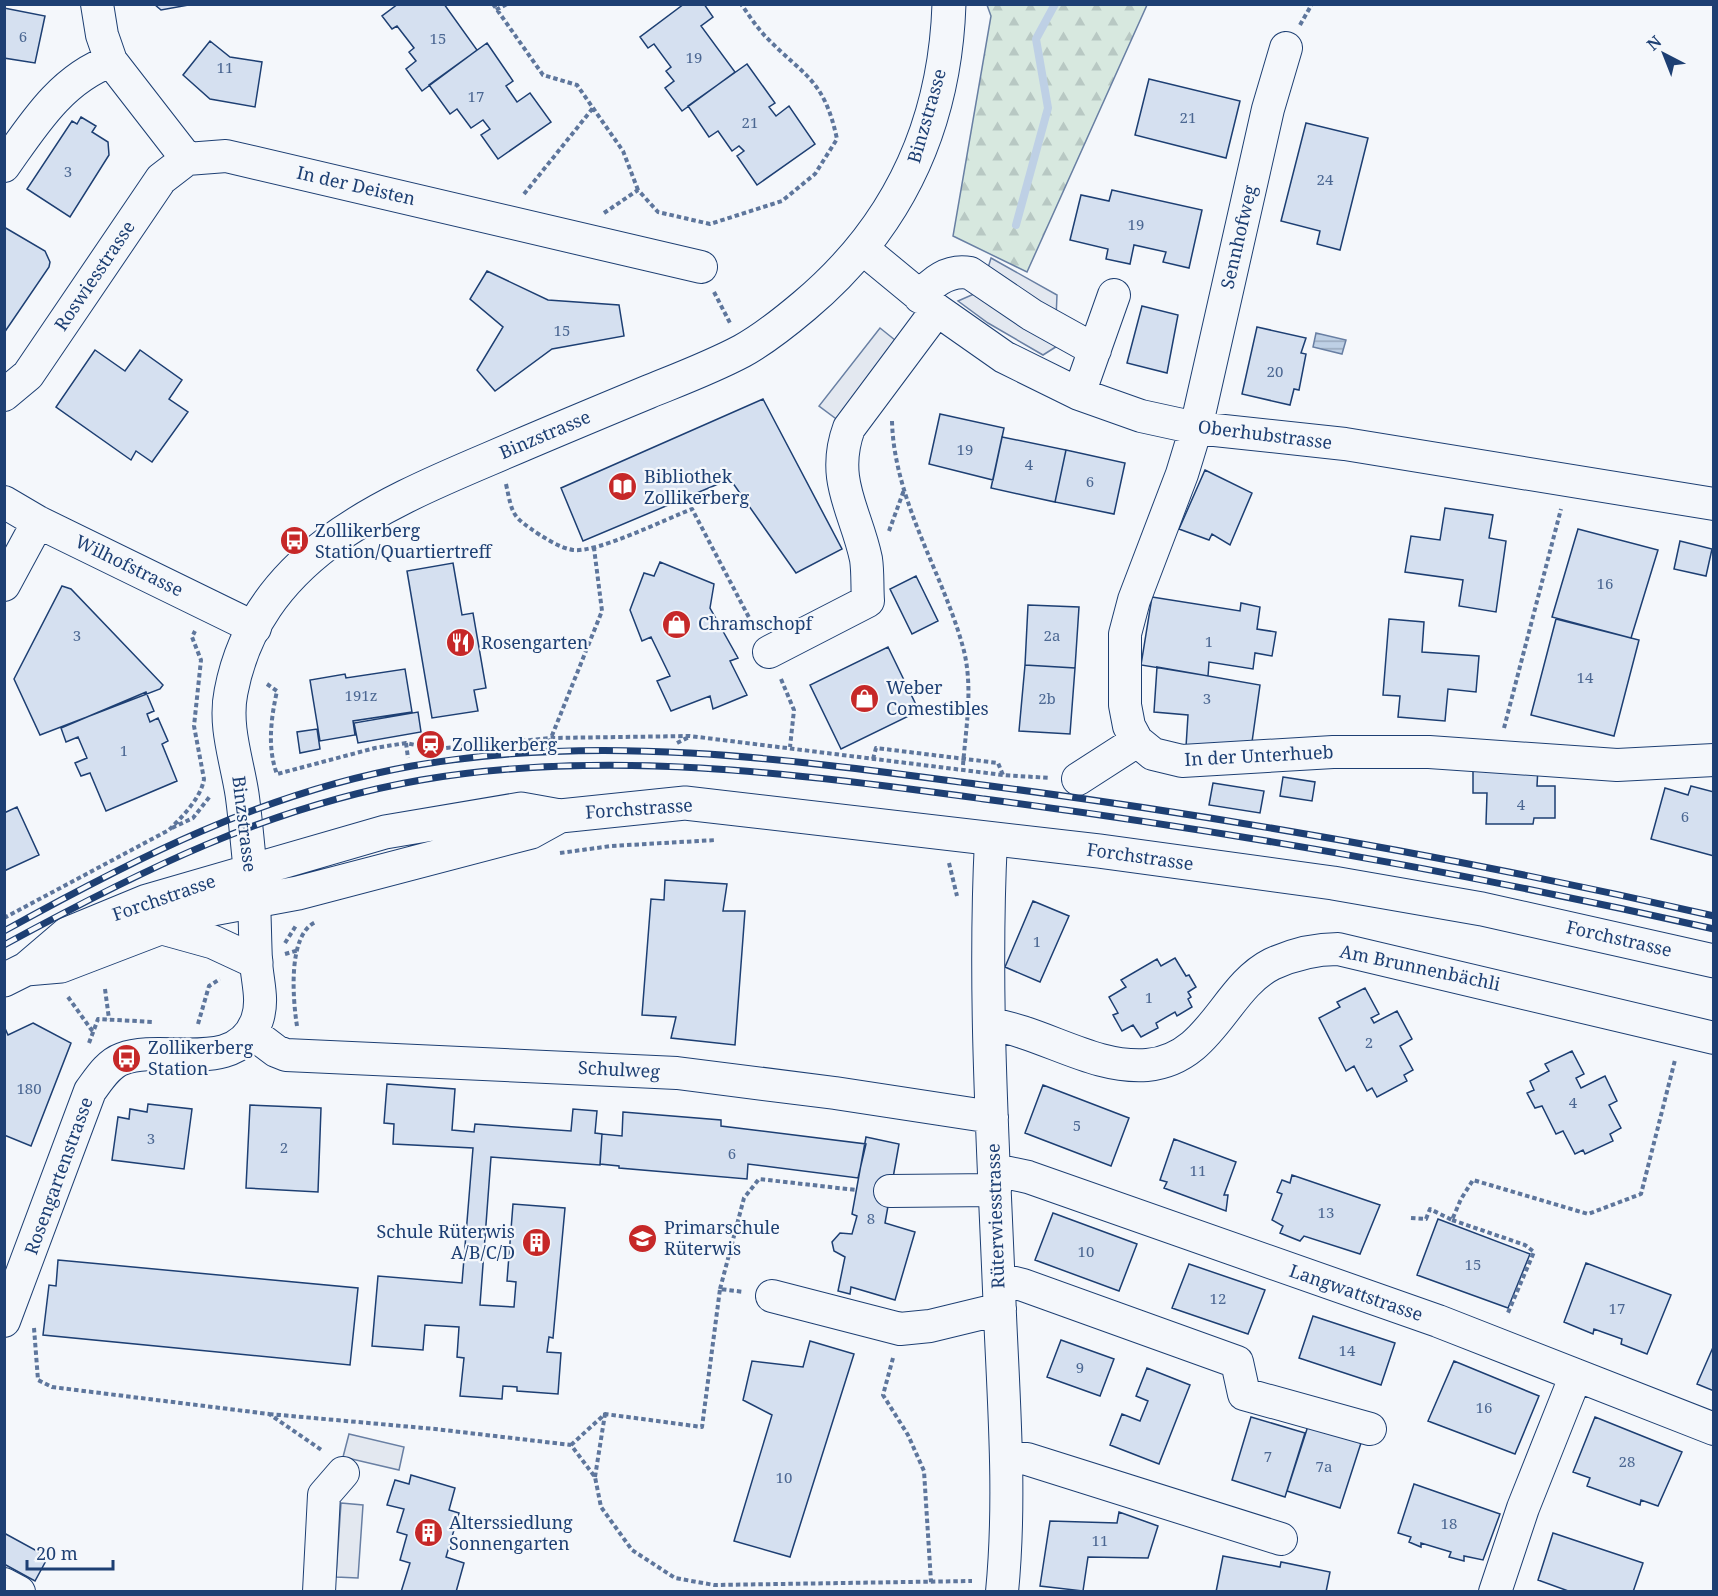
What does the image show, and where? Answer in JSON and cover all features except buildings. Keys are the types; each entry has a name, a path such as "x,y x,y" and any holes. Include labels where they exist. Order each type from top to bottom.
{"main road":[{"name":"Binzstrasse","path":"254,902 242,795 230,724 230,696 238,662 266,607 308,558 359,520 394,500 744,350 821,291 863,249 890,212 922,145 948,35 949,4"},
{"name":"Forchstrasse","path":"15,975 67,934 147,901 386,832 521,809 560,816 685,803 1099,851 1333,883 1482,909 1713,961"},
{"name":"Forchstrasse","path":"15,975 61,966 207,910 298,893 531,832 560,816"},
{"path":"159,927 272,955"}],"street":[{"path":"97,4 102,35 111,61 187,159"},
{"name":"Sennhofweg","path":"1196,428 1268,109 1286,48"},
{"path":"4,166 49,103 97,66 111,61"},
{"name":"In der Deisten","path":"187,159 226,156 701,267"},
{"name":"Roswiesstrasse","path":"4,395 28,375 160,179 187,159"},
{"name":"Oberhubstrasse","path":"863,249 928,304 1004,357 1080,394 1142,416 1196,428 1345,444 1713,504"},
{"path":"769,652 868,601 866,560 843,489 841,468 849,428 890,373 928,304 931,284 948,274 959,271 970,273 1032,315 1095,350"},
{"path":"1080,394 1114,295"},
{"path":"1078,779 1137,741 1129,726 1125,705 1125,634 1134,600 1182,474 1196,428"},
{"name":"Wilhofstrasse","path":"4,502 38,522 255,628"},
{"path":"4,585 38,522"},
{"name":"In der Unterhueb","path":"1137,741 1153,754 1182,761 1333,752 1497,756 1617,765 1713,760"},
{"name":"Rüterwiesstrasse","path":"991,840 988,900 989,1023 1006,1456 1003,1586"},
{"path":"251,1032 257,1019 272,955 254,902"},
{"name":"Am Brunnenbächli","path":"989,1023 1017,1028 1104,1062 1126,1065 1150,1064 1183,1053 1208,1033 1239,992 1271,965 1312,950 1338,949 1713,1038"},
{"name":"Schulweg","path":"251,1032 276,1051 286,1055 677,1073 992,1117"},
{"name":"Rosengartenstrasse","path":"4,1321 90,1090 106,1070 120,1059 155,1052 205,1056 214,1054 231,1049 251,1032"},
{"name":"Langwattstrasse","path":"890,1191 1028,1177 1492,1343 1713,1429"},
{"path":"772,1296 900,1329 930,1326 1023,1285 1236,1362 1244,1394 1370,1430"},
{"path":"1495,1592 1523,1508 1576,1375"},
{"path":"1006,1456 1027,1459 1281,1539"},
{"path":"319,1592 324,1495 343,1473"},
{"path":"4,1584 19,1592"}],"path":[{"path":"493,4 543,75 577,86 623,151 639,190 658,212 710,224 782,201 815,174 837,138 830,108 808,74 766,37 741,4"},
{"path":"496,10 507,4"},
{"path":"504,220 593,108"},
{"path":"569,235 639,190"},
{"path":"890,373 892,436 904,489 964,651 969,704 963,765"},
{"path":"501,454 512,515 553,543 575,550 594,548 692,509 746,611"},
{"path":"1497,756 1568,482"},
{"path":"550,740 602,610 594,548"},
{"path":"197,628 192,637 201,660 198,685"},
{"path":"267,684 277,691 272,714 271,744 277,774 375,748 406,743 435,749 550,740 690,736 1003,775 1078,779"},
{"path":"677,743 690,736"},
{"path":"406,743 408,758"},
{"path":"873,759 876,748 998,763 1003,775"},
{"path":"4,918 169,830 203,787 204,779"},
{"path":"548,855 611,846 720,840"},
{"path":"948,866 958,900"},
{"path":"272,955 290,937 300,920"},
{"path":"292,981 305,929 320,921"},
{"path":"272,955 299,950"},
{"path":"105,989 109,1019"},
{"path":"67,996 93,1033"},
{"path":"1452,1220 1473,1180 1588,1214 1641,1194 1682,1030"},
{"path":"605,1414 702,1427 720,1288 744,1198 759,1179 856,1190"},
{"path":"1411,1218 1426,1219 1430,1209 1452,1220 1525,1245 1534,1252 1514,1304 1499,1324 1492,1343"},
{"path":"720,1288 772,1296"},
{"path":"17,1291 33,1306 38,1380 52,1387 269,1414 435,1429 571,1446 595,1478"},
{"path":"900,1329 883,1395 908,1435 924,1471 931,1582"},
{"path":"269,1414 336,1461 343,1473"},
{"path":"571,1446 605,1414"},
{"path":"605,1414 595,1478 601,1507 632,1550 675,1578 714,1585 931,1582 1003,1586"}],"green space":[{"path":"987,5 1147,5 1027,272 953,236 991,16"}],"shaded area":[{"path":"991,258 1057,295 1056,319 1081,331 1043,355 988,323 958,301 981,291"},
{"path":"880,328 900,344 839,421 819,406"},
{"path":"349,1434 404,1447 399,1470 343,1457"},
{"path":"341,1503 363,1505 358,1578 336,1577"}],"water":[{"path":"1316,333 1346,340 1342,354 1313,347"}],"waterway":[{"path":"1016,225 1048,108 1036,39 1055,4"}],"railway":[{"path":"4,931 102,878 201,831 304,793 412,766 482,756 553,751 694,753 764,759 905,775 1161,810 1438,858 1714,916"},
{"path":"4,945 155,867 257,825 310,807 364,792 421,780 491,771 562,766 632,765 703,768 844,781 1167,825 1441,872 1714,929"}],"place":[{"name":"Bibliothek Zollikerberg","path":"623,487"},
{"name":"Zollikerberg Station/Quartiertreff","path":"294,541"},
{"name":"Chramschopf","path":"677,624"},
{"name":"Rosengarten","path":"460,643"},
{"name":"Weber Comestibles","path":"865,698"},
{"name":"Zollikerberg","path":"431,745"},
{"name":"Zollikerberg Station","path":"127,1058"},
{"name":"Primarschule Rüterwis","path":"643,1238"},
{"name":"Schule Rüterwis A/B/C/D","path":"536,1242"},
{"name":"Alterssiedlung Sonnengarten","path":"428,1533"}]}
